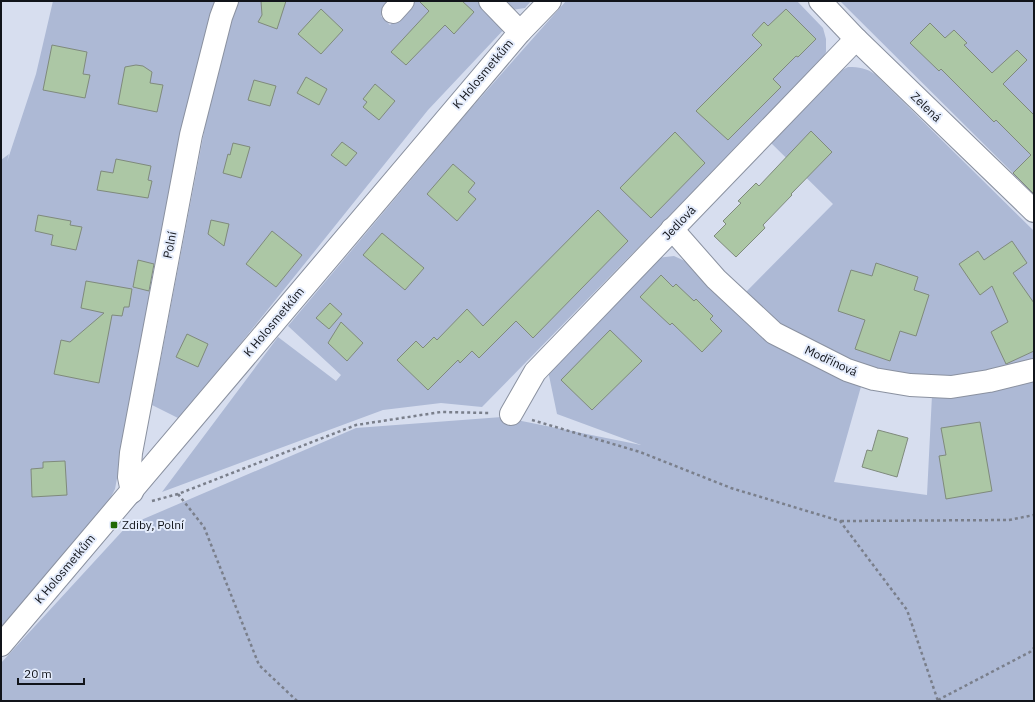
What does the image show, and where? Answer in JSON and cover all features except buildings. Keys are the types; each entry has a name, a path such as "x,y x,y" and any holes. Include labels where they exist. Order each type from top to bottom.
{"street":[{"name":"Polní","path":"132,492 129,477 131,453 191,135 221,17 227,1"},
{"path":"490,1 520,32"},
{"name":"K Holosmetkům","path":"1,645 132,492 341,241 520,32 550,1"},
{"name":"Zelená","path":"820,1 856,39 1034,211"},
{"name":"Jedlová","path":"511,414 534,372 856,39"},
{"name":"Modřínová","path":"672,229 716,279 774,333 847,370 874,378 910,385 951,387 989,382 1034,370"}],"path":[{"path":"132,492 151,501 178,494 356,425 441,412 511,414 640,452 731,488 840,520 1009,520 1034,515"},
{"path":"178,494 204,527 259,665 297,701"},
{"path":"840,520 908,610 938,701 1030,652 1034,648"}],"shaded area":[{"path":"53,1 218,1 159,265 138,261 133,287 153,291 115,489 107,505 1,630 1,160 9,154 7,162 36,74"},
{"path":"238,1 395,1 381,16 390,25 413,1 486,1 509,24 428,110 180,419 152,405 208,111 223,50"},
{"path":"503,1 531,1 525,8 512,10"},
{"path":"566,1 797,1 823,28 826,39 826,52 821,61 482,407 441,403 383,410 162,492 278,337 336,381 341,375 288,326 467,113"},
{"path":"840,1 1034,1 1034,194"},
{"path":"848,67 863,68 876,75 1034,231 1034,361 960,376 896,373 854,362 815,346 783,325 745,293 833,204 769,141 838,72"},
{"path":"674,256 687,262 862,383 834,482 927,495 932,395 1034,380 1034,701 1,701 1,663 127,526 356,428 502,417 641,445 557,414 547,366 657,258"}],"place":[{"name":"Zdiby, Polní","path":"114,525"}]}
